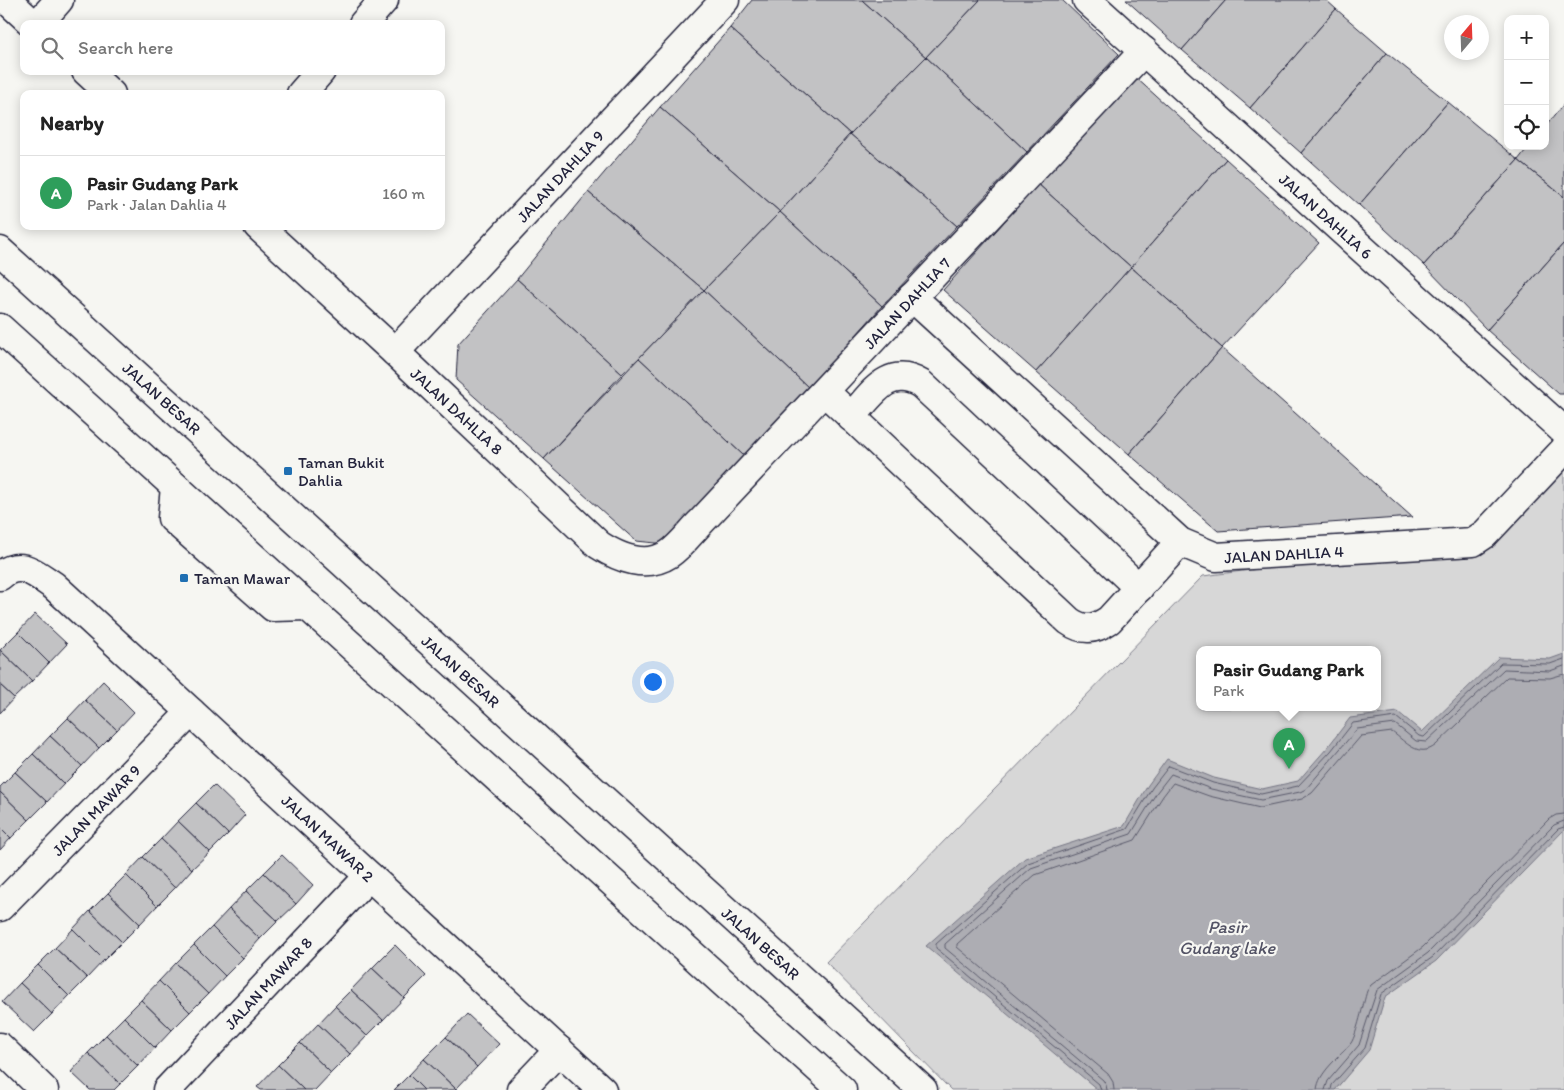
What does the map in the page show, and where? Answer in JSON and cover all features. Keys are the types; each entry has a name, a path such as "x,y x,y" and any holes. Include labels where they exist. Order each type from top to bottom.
{"street":[{"path":"7,0 29,20"},
{"path":"42,20 59,0"},
{"path":"366,20 384,0"},
{"name":"JALAN DAHLIA 9","path":"395,352 725,0"},
{"name":"JALAN DAHLIA 6","path":"1087,0 1564,431"},
{"name":"JALAN DAHLIA 7","path":"669,554 825,392 1144,51"},
{"path":"90,75 107,90"},
{"path":"304,90 318,75"},
{"name":"JALAN DAHLIA 8","path":"262,230 395,352 599,545 614,555 631,560 650,560 669,554"},
{"name":"JALAN BESAR","path":"0,251 923,1090"},
{"name":"JALAN DAHLIA 4","path":"912,297 1180,542 1212,556 1225,558 1473,542 1485,534 1564,450"},
{"path":"0,328 842,1090"},
{"path":"851,416 890,378 901,376 912,378 921,384 1139,588"},
{"path":"825,392 1068,621 1078,627 1089,629 1099,626 1108,620 1180,542"},
{"name":"JALAN MAWAR 2","path":"0,576 12,568 21,567 54,586 602,1090"},
{"name":"JALAN MAWAR 9","path":"0,907 191,712"},
{"name":"JALAN MAWAR 8","path":"167,1090 369,876"},
{"path":"0,1047 44,1090"},
{"path":"521,1090 559,1050"}],"shaded area":[{"path":"1564,450 1564,1090 951,1090 826,962 1203,576 1465,543"}],"water":[{"name":"Pasir Gudang lake","path":"1564,654 1564,830 1436,961 1385,997 1369,1050 1335,1090 1098,1090 926,946 1025,858 1124,826 1148,785 1167,759 1214,778 1262,789 1298,781 1350,718 1398,712 1422,732 1499,657 1550,659"}],"building":[{"path":"752,0 862,0 926,57 850,134 730,28"},
{"path":"862,0 980,0 926,57"},
{"path":"980,0 1062,0 1119,54 1027,152 926,57"},
{"path":"1126,0 1226,0 1182,50"},
{"path":"1226,0 1326,0 1336,9 1250,108 1182,50"},
{"path":"1336,9 1387,53 1301,153 1250,108"},
{"path":"730,28 850,134 780,212 660,107"},
{"path":"1387,53 1448,102 1359,205 1301,153"},
{"path":"926,57 1027,152 957,226 850,134"},
{"path":"1135,77 1226,159 1131,267 1038,184"},
{"path":"1448,102 1518,160 1424,265 1359,205"},
{"path":"1564,104 1564,197 1518,160 1526,150 1549,150 1549,122"},
{"path":"660,107 780,212 704,290 588,192"},
{"path":"850,134 957,226 882,306 780,212"},
{"path":"1226,159 1319,243 1222,348 1131,267"},
{"path":"1518,160 1564,197 1564,243 1487,330 1424,265"},
{"path":"1038,184 1131,267 1036,372 943,290"},
{"path":"588,192 704,290 622,374 517,279"},
{"path":"780,212 882,306 809,388 704,290"},
{"path":"1564,243 1564,394 1559,394 1487,330"},
{"path":"1131,267 1222,348 1129,454 1036,372"},
{"path":"517,279 622,374 544,459 456,380 458,344"},
{"path":"704,290 809,388 744,456 639,358"},
{"path":"1222,348 1412,517 1218,531 1129,454"},
{"path":"639,358 744,456 666,544 636,541 544,459"},
{"path":"35,614 67,644 49,663 18,632"},
{"path":"18,632 49,663 32,681 0,650"},
{"path":"0,650 32,681 14,698 0,685"},
{"path":"103,681 134,712 117,730 85,700"},
{"path":"0,685 14,698 0,713"},
{"path":"85,700 117,730 99,748 68,718"},
{"path":"68,718 99,748 82,766 50,736"},
{"path":"50,736 82,766 64,784 33,754"},
{"path":"33,754 64,784 47,802 15,772"},
{"path":"15,772 47,802 29,820 0,792 0,787"},
{"path":"214,785 245,815 228,834 196,803"},
{"path":"0,792 29,820 11,838 0,827"},
{"path":"196,803 228,834 210,852 178,821"},
{"path":"178,821 210,852 192,869 161,839"},
{"path":"0,827 11,838 0,850"},
{"path":"161,839 192,869 175,888 143,857"},
{"path":"282,855 313,885 296,904 264,873"},
{"path":"143,857 175,888 157,906 126,875"},
{"path":"264,873 296,904 278,921 246,891"},
{"path":"126,875 157,906 140,924 108,893"},
{"path":"246,891 278,921 260,939 229,909"},
{"path":"108,893 140,924 122,942 90,911"},
{"path":"229,909 260,939 243,958 212,927"},
{"path":"90,911 122,942 104,960 73,929"},
{"path":"212,927 243,958 225,976 194,945"},
{"path":"73,929 104,960 87,978 55,948"},
{"path":"194,945 225,976 208,994 176,963"},
{"path":"395,945 426,976 404,998 372,968"},
{"path":"55,948 87,978 69,996 38,965"},
{"path":"176,963 208,994 190,1012 159,981"},
{"path":"38,965 69,996 52,1014 20,983"},
{"path":"372,968 404,998 383,1020 351,990"},
{"path":"159,981 190,1012 172,1030 141,1000"},
{"path":"20,983 52,1014 34,1032 2,1002"},
{"path":"351,990 383,1020 367,1036 335,1006"},
{"path":"141,1000 172,1030 155,1048 124,1017"},
{"path":"335,1006 367,1036 350,1054 318,1024"},
{"path":"467,1014 499,1044 477,1067 446,1037"},
{"path":"124,1017 155,1048 138,1066 106,1035"},
{"path":"318,1024 350,1054 331,1073 300,1043"},
{"path":"106,1035 138,1066 120,1084 88,1053"},
{"path":"446,1037 477,1067 456,1089 424,1059"},
{"path":"300,1043 331,1073 315,1090 304,1090 278,1065"},
{"path":"88,1053 120,1084 114,1090 90,1090 71,1072"},
{"path":"424,1059 456,1089 424,1090 409,1075"},
{"path":"278,1065 304,1090 261,1090 257,1087"},
{"path":"409,1075 424,1090 394,1090"}],"place":[{"name":"Taman Bukit Dahlia","path":"288,471"},
{"name":"Taman Mawar","path":"184,578"},
{"name":"Pasir Gudang Park","path":"1289,769"}]}
